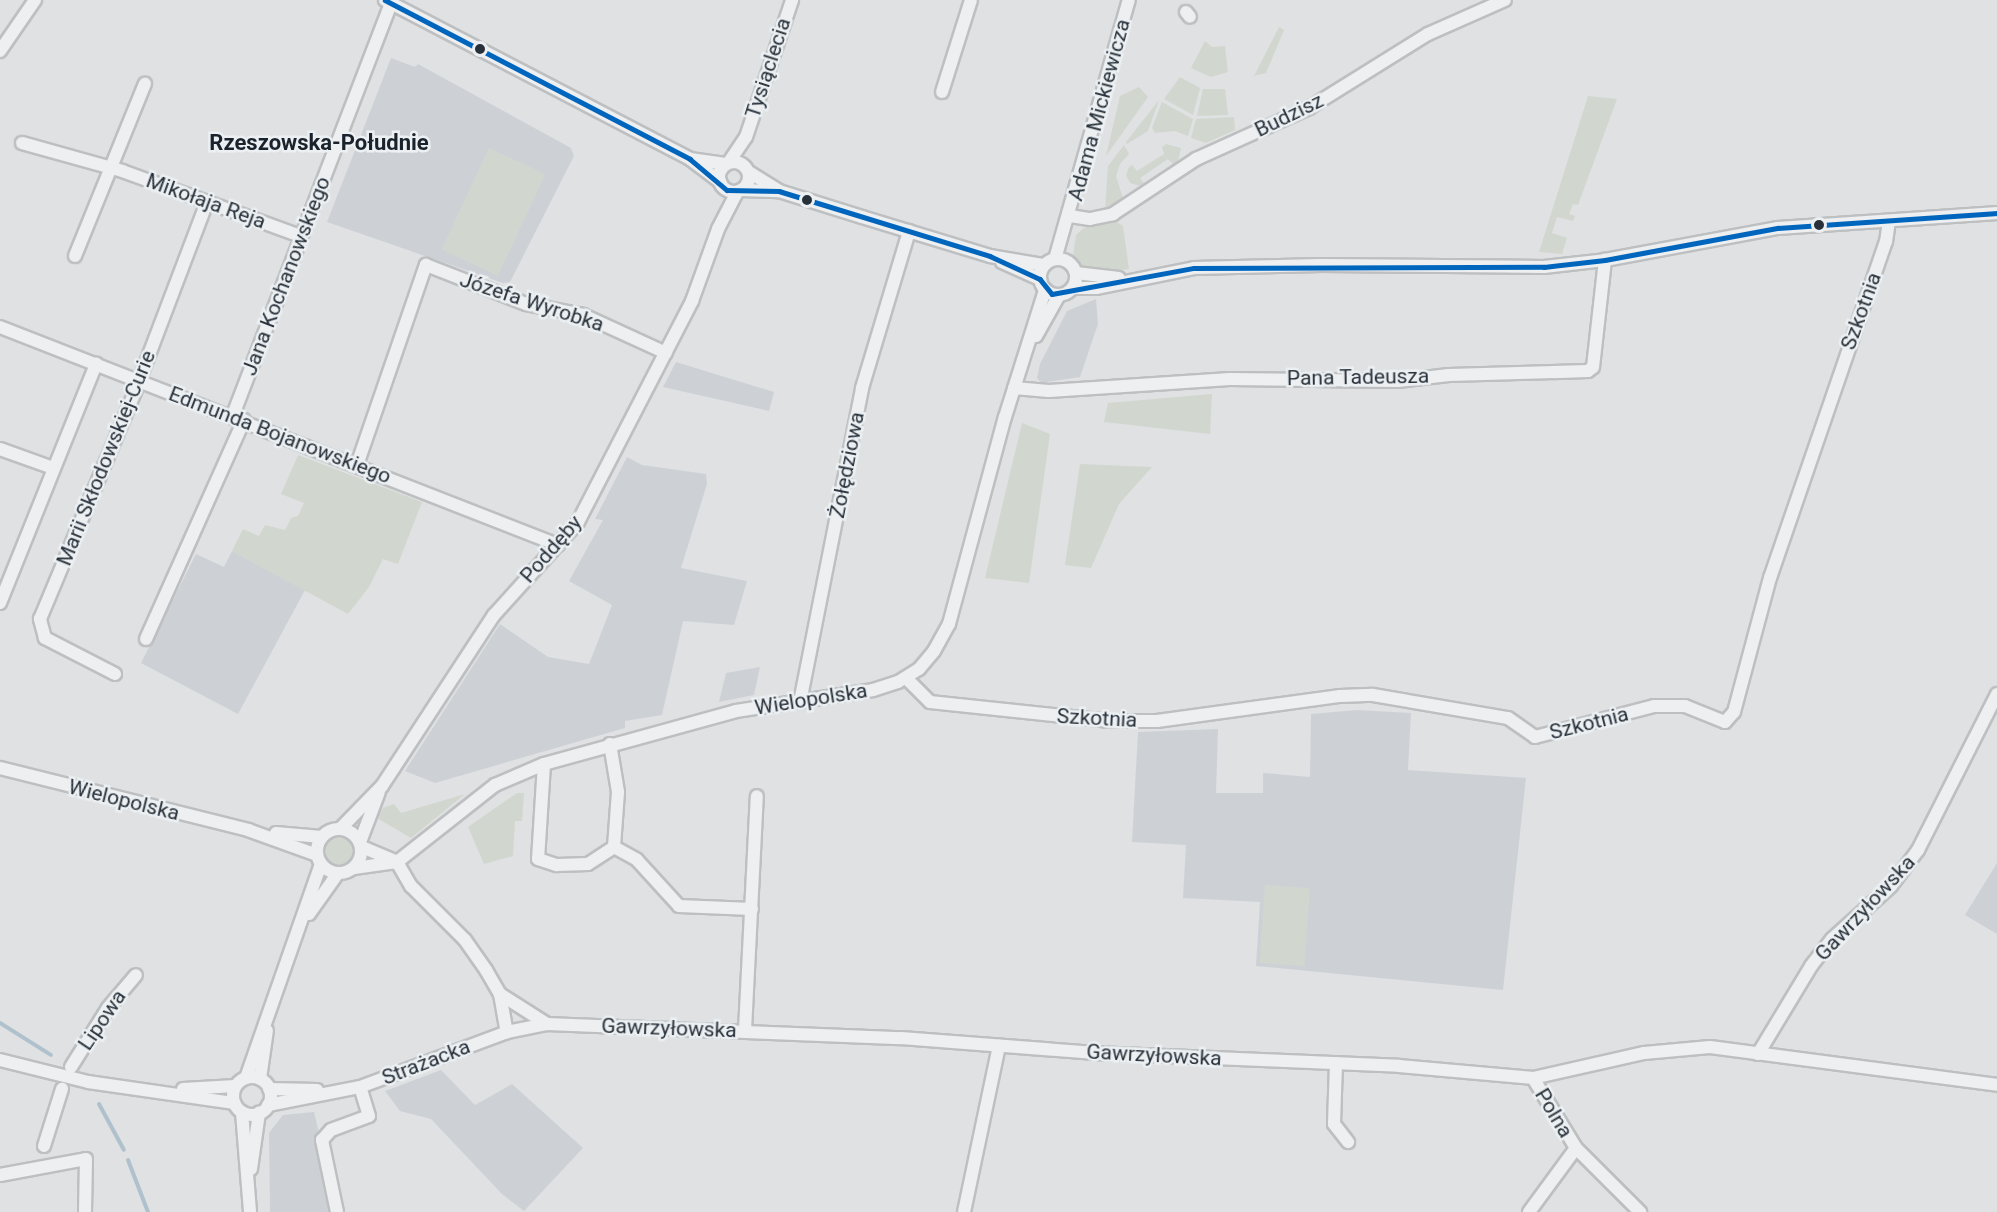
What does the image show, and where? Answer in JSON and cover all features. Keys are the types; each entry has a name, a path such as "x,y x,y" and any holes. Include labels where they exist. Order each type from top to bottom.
{"street":[{"path":"0,51 34,0"},
{"name":"Tysiąclecia","path":"728,163 746,137 792,0"},
{"path":"942,92 971,0"},
{"name":"Adama Mickiewicza","path":"1042,285 1055,261 1069,218 1129,0"},
{"name":"Budzisz","path":"1069,218 1090,219 1113,214 1188,164 1309,108 1428,34 1505,0"},
{"path":"388,2 690,159 722,185 739,191 779,191"},
{"name":"Jana Kochanowskiego","path":"146,639 239,417 301,236 388,2"},
{"path":"75,256 145,84"},
{"name":"Tysiąclecia","path":"746,137 748,170"},
{"name":"Mikołaja Reja","path":"22,143 110,169 301,236"},
{"path":"690,159 740,162 779,191 990,256 1059,295 1073,288 1096,288 1129,279 1194,268 1322,265 1544,267 1605,260 1778,228 1997,213"},
{"path":"722,185 720,172 728,163"},
{"path":"739,191 749,181 748,170"},
{"name":"Poddęby","path":"718,229 722,185"},
{"name":"Poddęby","path":"340,829 382,786 494,615 578,522 692,302 718,229 739,191"},
{"name":"Marii Skłodowskiej-Curie","path":"115,674 45,638 40,619 139,380 207,202"},
{"name":"Szkotnia","path":"906,678 930,702 1110,721 1157,721 1340,696 1373,695 1508,718 1535,736 1662,705 1685,706 1725,722 1734,712 1770,579 1886,242 1889,221"},
{"name":"Żołędziowa","path":"800,702 862,388 909,231"},
{"path":"990,256 1055,261 1076,273 1129,279"},
{"name":"Pana Tadeusza","path":"1014,388 1049,391 1230,379 1398,381 1449,375 1571,372 1593,367 1605,260"},
{"name":"Józefa Wyrobka","path":"357,465 426,265 504,297 583,315 666,353"},
{"path":"1073,288 1076,273"},
{"name":"Wielopolska","path":"397,862 495,785 544,764 736,711 873,690 906,678 930,656 949,624 1014,388 1028,350 1042,285"},
{"name":"Wielopolska","path":"1028,350 1059,295"},
{"name":"Edmunda Bojanowskiego","path":"0,327 239,417 558,545"},
{"path":"0,603 96,364"},
{"path":"0,449 53,468"},
{"name":"Gawrzyłowska","path":"1758,1054 1832,939 1891,886 1918,850 1997,694"},
{"path":"610,744 618,792 614,847"},
{"path":"544,764 538,859 556,865 588,864 614,847"},
{"name":"Wielopolska","path":"0,768 248,830 319,859"},
{"name":"Poddęby","path":"361,844 382,786"},
{"path":"745,1030 757,796"},
{"path":"136,1089 235,1086 246,1078 276,987 304,920 322,837 340,829 352,832 361,844 397,862 411,886 465,940 500,994 507,1032"},
{"name":"Wielopolska","path":"248,830 322,837"},
{"path":"354,868 361,844"},
{"path":"614,847 638,860 679,906 752,909"},
{"path":"319,859 338,873"},
{"path":"304,920 338,873 354,868 397,862"},
{"name":"Lipowa","path":"71,1067 108,1008 136,975"},
{"path":"260,1079 276,987"},
{"path":"500,994 547,1024"},
{"name":"Gawrzyłowska","path":"507,1032 547,1024 745,1030 999,1046 1336,1063 1533,1078 1675,1048 1710,1047 1997,1085"},
{"name":"Strażacka","path":"263,1109 360,1088 507,1032"},
{"path":"964,1212 999,1046"},
{"path":"0,1060 136,1089 238,1107 263,1109"},
{"path":"1336,1063 1334,1124 1348,1142"},
{"path":"246,1078 260,1079 269,1089 263,1109 249,1194"},
{"name":"Polna","path":"1533,1078 1576,1148 1640,1212"},
{"path":"235,1086 250,1212"},
{"path":"337,1212 322,1140 331,1130 369,1116 360,1088"},
{"path":"44,1146 62,1089"},
{"name":"Strażacka","path":"269,1089 345,1090"},
{"name":"Polna","path":"1529,1212 1576,1148"},
{"path":"0,1175 86,1159 85,1212"}],"shaded area":[{"path":"1279,27 1284,30 1266,73 1254,76"},
{"path":"1205,41 1212,47 1225,46 1228,72 1211,77 1191,68"},
{"path":"391,58 415,67 418,64 571,148 574,156 510,282 503,283 327,222"},
{"path":"1180,77 1200,88 1193,115 1164,99"},
{"path":"1139,87 1148,97 1106,156 1120,96"},
{"path":"1203,89 1225,89 1228,115 1197,116"},
{"path":"1588,96 1617,99 1578,205 1573,204 1569,214 1575,216 1573,221 1557,217 1552,233 1567,238 1562,254 1539,252"},
{"path":"1159,100 1148,131 1127,144 1126,142"},
{"path":"1162,102 1193,119 1188,136 1175,131 1155,133 1152,128"},
{"path":"1234,117 1235,130 1206,143 1191,138 1196,119"},
{"path":"1166,144 1181,148 1178,162 1173,164 1168,159 1140,178 1144,183 1140,186 1130,183 1126,175 1129,167 1132,165 1137,171 1164,154 1162,147"},
{"path":"1124,145 1129,154 1120,164 1116,176 1123,198 1105,210 1108,166"},
{"path":"489,148 545,174 498,276 442,250"},
{"path":"1114,220 1123,226 1129,269 1103,273 1083,269 1073,256 1076,235 1084,228"},
{"path":"1096,299 1098,324 1080,377 1041,383 1037,378 1040,364 1067,311"},
{"path":"676,362 774,392 769,411 663,387"},
{"path":"1212,394 1210,434 1104,422 1108,403"},
{"path":"1022,423 1050,434 1029,583 985,578"},
{"path":"298,455 422,502 398,564 383,559 369,587 348,614 232,551 243,529 259,536 265,525 285,530 291,518 298,516 304,503 281,494"},
{"path":"627,457 642,465 706,474 707,484 681,568 747,581 734,625 683,621 662,715 625,721 625,728 435,783 405,771 500,624 548,657 589,664 612,605 569,581 603,520 595,519"},
{"path":"1080,464 1152,467 1119,504 1091,568 1065,565"},
{"path":"232,551 305,590 238,714 141,663 196,554 224,567"},
{"path":"760,667 754,695 719,702 726,673"},
{"path":"1357,710 1411,713 1408,770 1526,778 1503,990 1256,966 1260,902 1183,898 1186,845 1132,842 1138,732 1218,729 1216,793 1263,793 1263,773 1310,777 1311,714"},
{"path":"517,793 524,793 522,821 515,821 513,856 484,864 468,827"},
{"path":"465,794 411,838 377,818 383,808 394,804 401,813"},
{"path":"339,836 350,840 354,851 350,862 339,866 328,862 324,851 328,840"},
{"path":"1997,863 1997,934 1965,915"},
{"path":"1265,885 1310,888 1304,966 1260,963"},
{"path":"441,1070 475,1105 512,1084 583,1148 524,1211 502,1194 431,1119 400,1111 385,1091"},
{"path":"314,1112 338,1212 270,1212 269,1133 283,1115"}],"waterway":[{"path":"0,1023 51,1055"},
{"path":"99,1104 124,1150"},
{"path":"128,1160 148,1212"}],"transit line":[{"path":"385,0 690,159 727,190 779,191 990,256 1040,279 1052,294 1194,268 1544,267 1605,260 1778,228 1997,213"}],"district":[{"name":"Rzeszowska-Południe","path":"319,143"}]}
